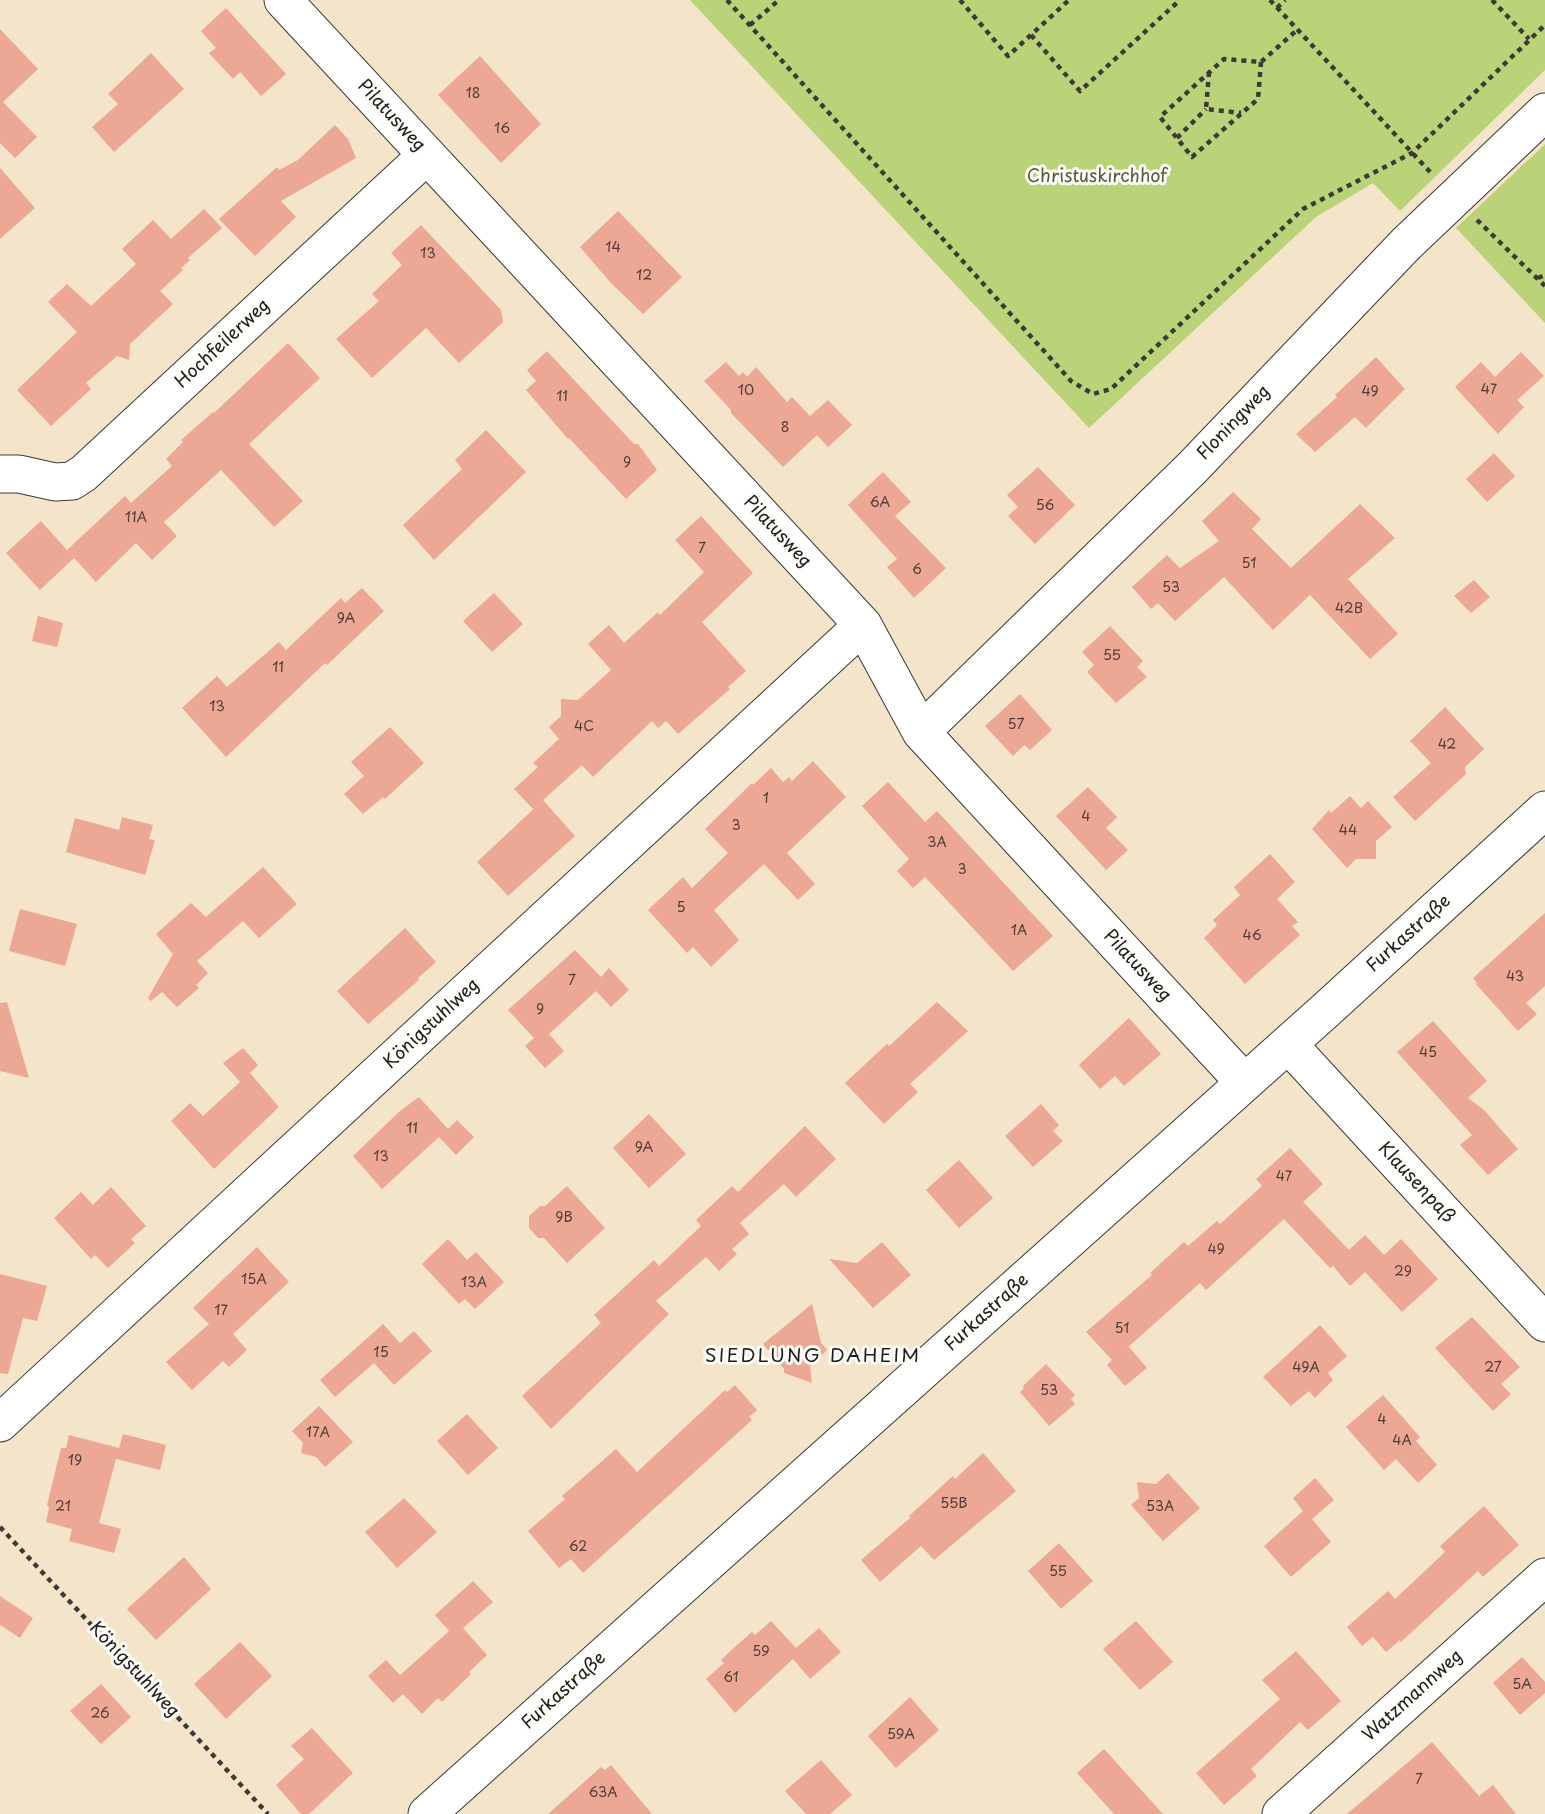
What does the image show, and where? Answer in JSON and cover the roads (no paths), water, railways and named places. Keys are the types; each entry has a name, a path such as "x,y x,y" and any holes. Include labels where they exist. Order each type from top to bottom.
{"street":[{"name":"Pilatusweg","path":"283,0 863,625 921,732 1244,1082"},
{"name":"Floningweg","path":"921,732 1183,477 1406,244 1545,112"},
{"name":"Hochfeilerweg","path":"0,474 19,474 55,482 72,481 84,473 427,155"},
{"name":"Königstuhlweg","path":"0,1423 863,625"},
{"name":"Furkastraße","path":"427,1814 1288,1044 1545,810"},
{"name":"Klausenpaß","path":"1288,1044 1545,1322"},
{"name":"Watzmannweg","path":"1281,1814 1545,1577"}],"district":[{"name":"SIEDLUNG DAHEIM","path":"813,1357"}],"park label":[{"name":"Christuskirchhof","path":"1097,177"}]}
